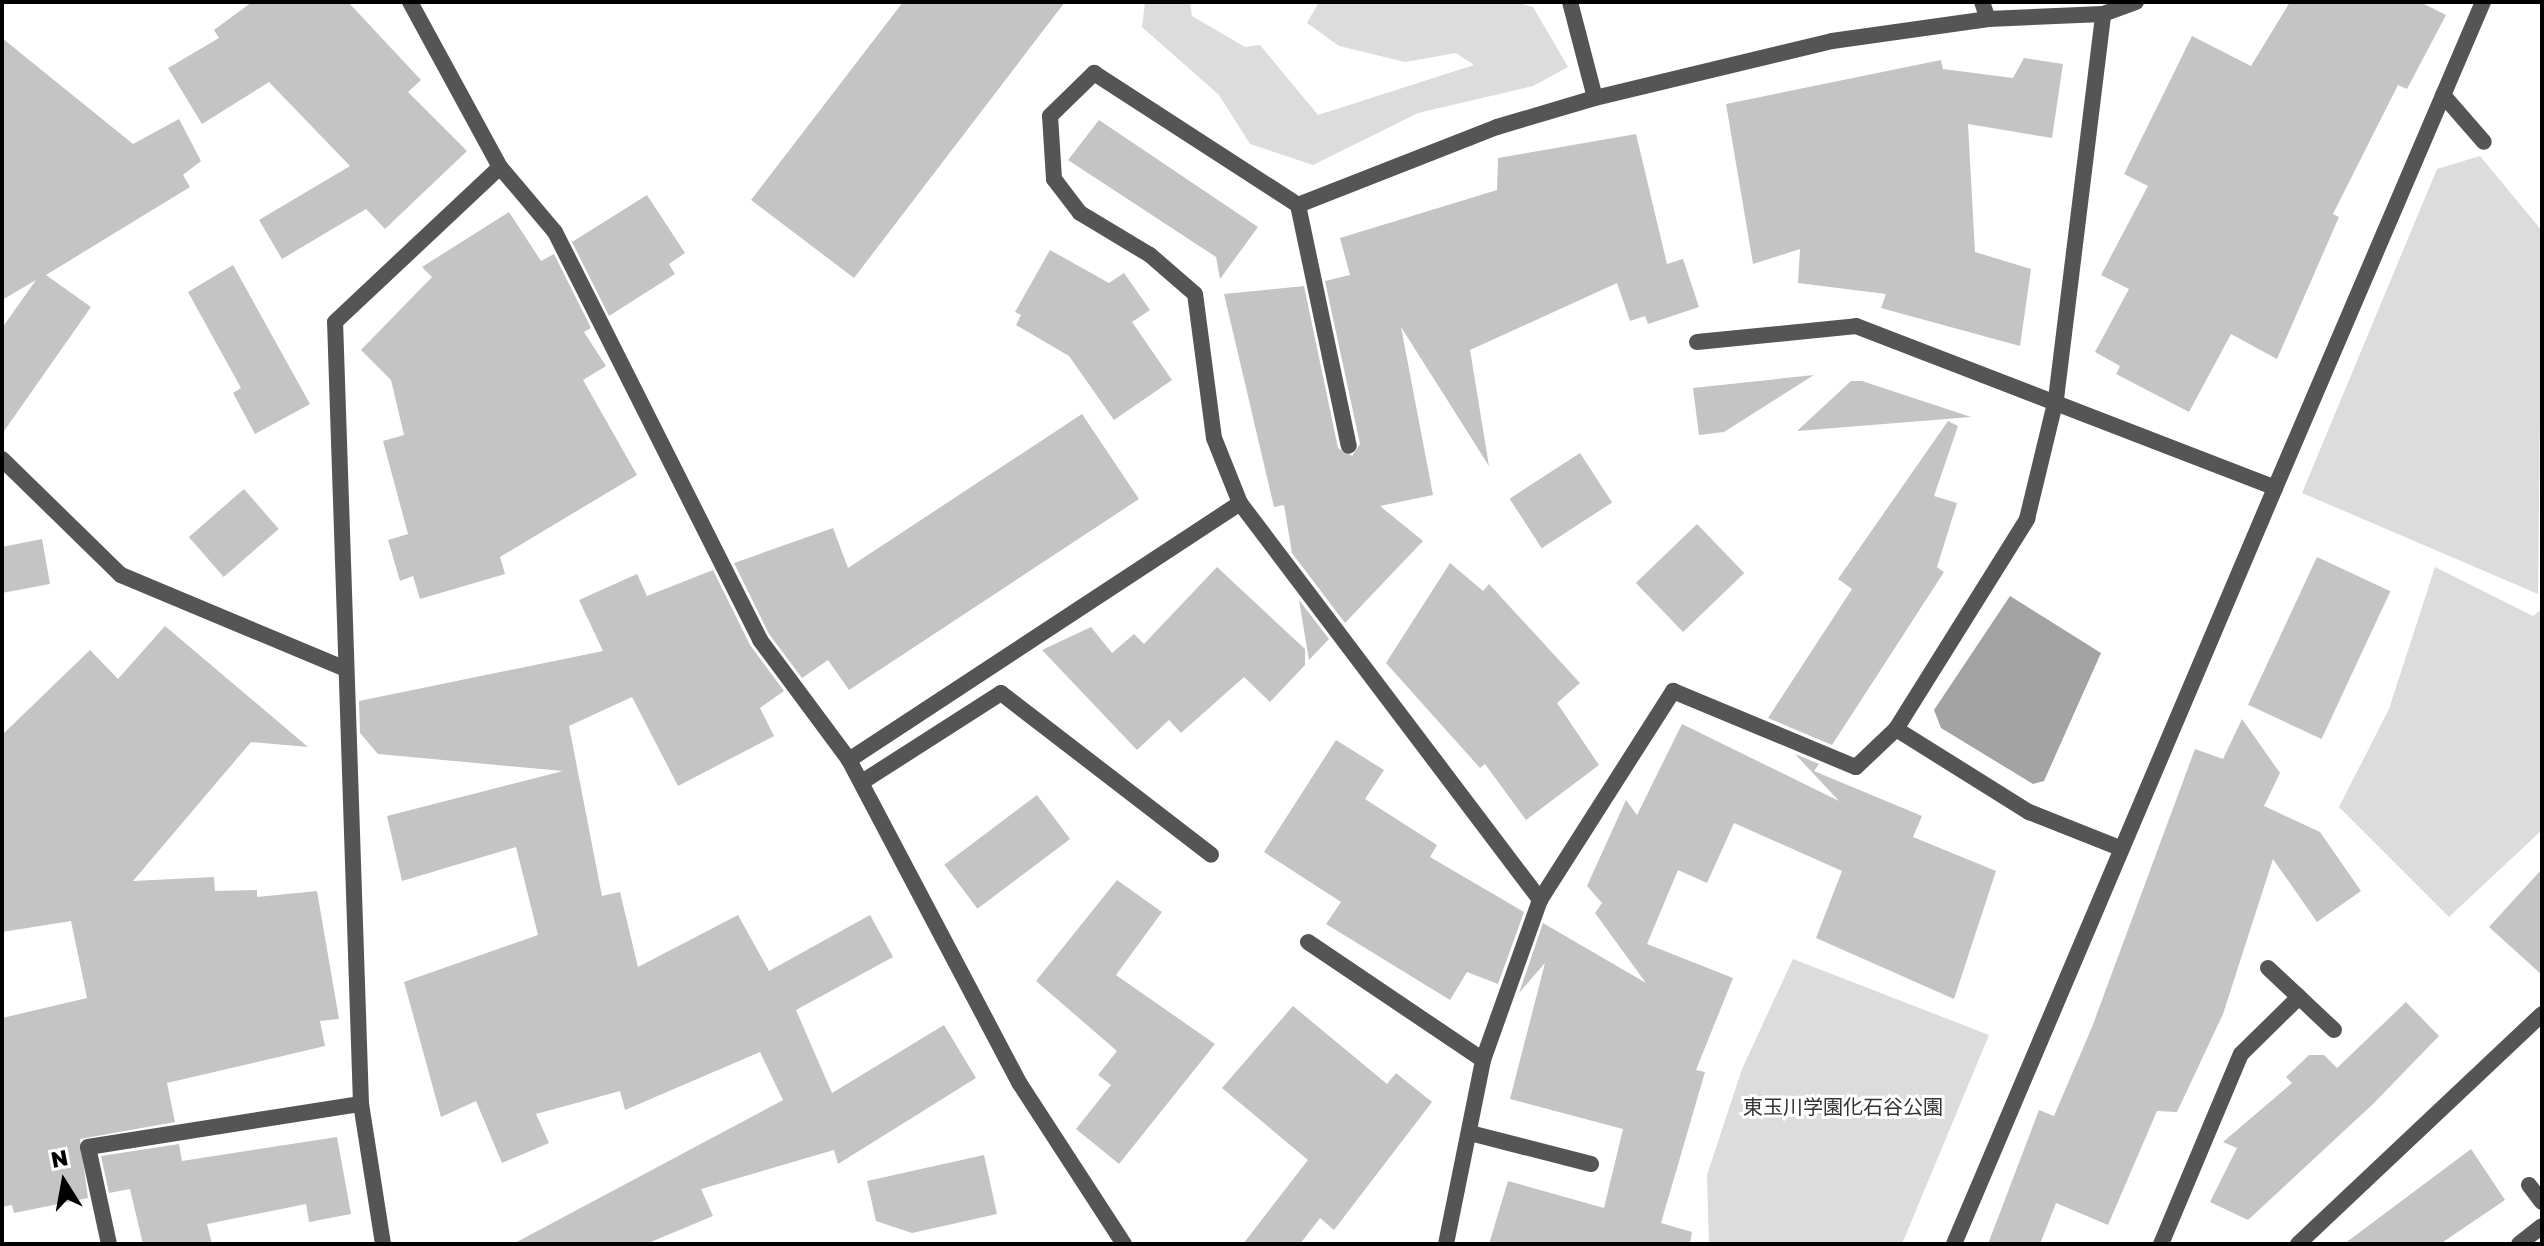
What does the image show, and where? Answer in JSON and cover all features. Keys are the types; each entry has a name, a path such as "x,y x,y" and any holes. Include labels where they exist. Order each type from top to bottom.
{"street":[{"path":"410,2 500,167 555,232 760,640 849,760 1020,1084 1124,1244"},
{"path":"1570,2 1595,98"},
{"path":"1982,2 1988,19"},
{"path":"1298,205 1497,127 1595,98 1832,41 1988,19 2103,14 2136,2"},
{"path":"1954,1244 2120,848 2483,2"},
{"path":"1446,1244 1483,1060 1540,900 1673,691 1856,767 1896,729 2027,519 2056,399 2103,14"},
{"path":"1349,446 1298,205 1094,73 1050,116 1054,179 1080,213 1150,255 1195,294 1214,438 1240,503 1540,900"},
{"path":"2443,95 2484,142"},
{"path":"383,1244 361,1104 335,322 500,167"},
{"path":"1697,342 1856,326 2056,399 2275,488"},
{"path":"2,459 121,575 346,669"},
{"path":"849,760 1240,503"},
{"path":"862,782 1001,693 1211,855"},
{"path":"1896,729 2029,812 2120,848"},
{"path":"1308,942 1483,1060"},
{"path":"2268,968 2334,1030"},
{"path":"2161,1244 2241,1054 2299,997"},
{"path":"2298,1244 2542,1014"},
{"path":"109,1244 88,1147 361,1104"},
{"path":"1470,1133 1591,1164"},
{"path":"2529,1185 2542,1202"},
{"path":"2519,1244 2542,1226"}],"green space":[{"path":"1145,2 1190,2 1192,16 1245,47 1260,45 1318,115 1474,65 1456,53 1405,62 1339,46 1307,23 1319,2 1516,2 1533,7 1568,67 1533,86 1418,113 1313,165 1250,144 1219,95 1142,27"},
{"path":"2480,156 2542,231 2538,594 2302,493 2437,169"},
{"path":"2435,567 2533,616 2542,609 2542,830 2449,917 2339,807 2389,709"},
{"name":"東玉川学園化石谷公園","path":"1793,959 1989,1035 1902,1244 1709,1244 1707,1175 1742,1069"}],"shaded area":[{"path":"2010,596 2101,653 2044,781 2033,784 1941,728 1934,710"}],"building":[{"path":"252,2 348,2 421,80 408,92 467,151 385,229 366,209 282,259 259,220 350,166 269,82 202,124 168,68 219,38 214,30"},
{"path":"903,2 1065,2 854,278 751,200"},
{"path":"2290,2 2420,2 2446,15 2407,89 2398,85 2333,214 2339,217 2277,359 2231,334 2189,412 2116,374 2120,366 2095,352 2129,289 2101,275 2148,186 2124,174 2192,36 2251,66"},
{"path":"2,38 133,144 179,119 201,161 183,175 190,187 46,275 91,307 2,434 2,328 36,280 2,300"},
{"path":"2024,58 2063,64 2052,138 1968,124 1975,252 2031,269 2020,346 1881,308 1886,294 1798,283 1800,249 1753,264 1726,104 1941,60 1943,69 2013,78"},
{"path":"1099,120 1258,227 1220,279 1216,257 1068,160"},
{"path":"1636,134 1667,264 1683,259 1699,307 1648,324 1645,316 1630,321 1617,283 1470,350 1489,466 1401,327 1433,495 1380,506 1423,541 1345,623 1292,553 1284,505 1274,507 1224,294 1304,286 1338,448 1352,456 1360,444 1325,281 1350,275 1340,238 1497,190 1498,158"},
{"path":"647,195 685,253 669,264 675,274 609,316 572,242"},
{"path":"509,212 541,261 554,254 591,328 584,332 606,366 583,380 637,475 500,557 505,574 420,599 413,576 400,581 388,540 408,534 383,441 404,435 391,380 361,350 432,277 422,267"},
{"path":"1050,250 1109,283 1124,273 1150,310 1132,322 1172,380 1114,420 1069,356 1016,325 1021,315 1015,312"},
{"path":"233,265 310,404 255,434 233,393 241,388 188,292"},
{"path":"1814,375 1724,432 1699,435 1693,388"},
{"path":"1851,381 1862,381 1971,417 1797,431"},
{"path":"1082,414 1139,499 849,690 828,660 802,678 769,634 734,563 833,528 848,568"},
{"path":"1948,421 1958,426 1934,496 1957,503 1937,567 1944,572 1832,745 1768,718 1852,589 1838,579"},
{"path":"1580,453 1612,502 1542,548 1510,499"},
{"path":"244,489 279,529 224,577 189,537"},
{"path":"1697,524 1744,573 1683,632 1636,583"},
{"path":"42,539 50,584 2,593 2,547"},
{"path":"2317,557 2390,591 2322,739 2248,705"},
{"path":"1450,563 1483,591 1489,584 1580,683 1557,703 1599,765 1526,820 1485,764 1480,768 1386,663"},
{"path":"1217,567 1305,649 1305,665 1270,702 1244,677 1181,733 1169,720 1137,750 1042,650 1091,627 1112,653 1134,634 1144,644"},
{"path":"713,570 750,645 784,691 760,708 774,736 678,786 632,697 569,726 602,896 620,892 638,967 738,915 769,971 870,915 893,957 796,1010 832,1093 944,1025 976,1078 838,1164 834,1150 701,1189 713,1216 646,1244 513,1244 783,1100 760,1052 625,1110 620,1091 536,1114 549,1143 502,1163 476,1101 441,1117 404,982 538,935 516,847 402,881 387,816 563,771 378,754 360,733 359,701 603,651 579,600 637,574 647,596"},
{"path":"1299,600 1329,639 1309,660"},
{"path":"165,626 308,747 251,742 133,881 214,877 215,891 257,890 257,897 317,891 339,1019 320,1021 325,1046 167,1083 175,1122 80,1139 88,1198 14,1213 12,1205 2,1207 2,1018 87,998 71,921 2,932 2,735 90,650 118,679"},
{"path":"2242,719 2280,773 2264,806 2320,832 2361,891 2317,922 2273,859 2223,1014 2177,1112 2157,1111 2108,1225 2056,1203 2040,1244 1988,1244 2039,1110 2054,1116 2092,1027 2195,749 2223,759"},
{"path":"1682,724 1839,801 1795,754 1819,764 1814,771 1922,816 1913,837 1996,871 1954,999 1816,938 1842,871 1734,823 1707,883 1678,870 1647,944 1733,978 1696,1070 1705,1072 1661,1223 1692,1232 1690,1244 1489,1244 1508,1181 1604,1208 1623,1129 1510,1099 1545,963 1519,993 1543,923 1646,983 1595,913 1602,903 1587,886 1626,800 1637,815"},
{"path":"1336,740 1384,770 1365,799 1437,845 1430,857 1524,912 1498,984 1467,972 1450,1000 1326,924 1341,902 1264,852"},
{"path":"1037,795 1070,839 977,909 944,865"},
{"path":"2542,869 2542,975 2489,927"},
{"path":"1117,880 1162,912 1116,975 1215,1044 1119,1164 1076,1129 1111,1085 1098,1075 1117,1051 1036,981"},
{"path":"2406,1002 2439,1036 2373,1104 2248,1220 2210,1202 2237,1148 2223,1142 2292,1083 2286,1077 2309,1055 2324,1055 2337,1068"},
{"path":"1293,1006 1387,1084 1396,1073 1432,1102 1334,1230 1320,1218 1300,1244 1243,1244 1308,1160 1222,1088"},
{"path":"337,1137 351,1214 309,1222 306,1204 207,1224 212,1244 143,1244 130,1189 109,1193 101,1156 179,1144 182,1161"},
{"path":"2471,1149 2505,1200 2440,1244 2344,1244"},
{"path":"984,1155 997,1214 912,1233 876,1221 867,1181"}]}
